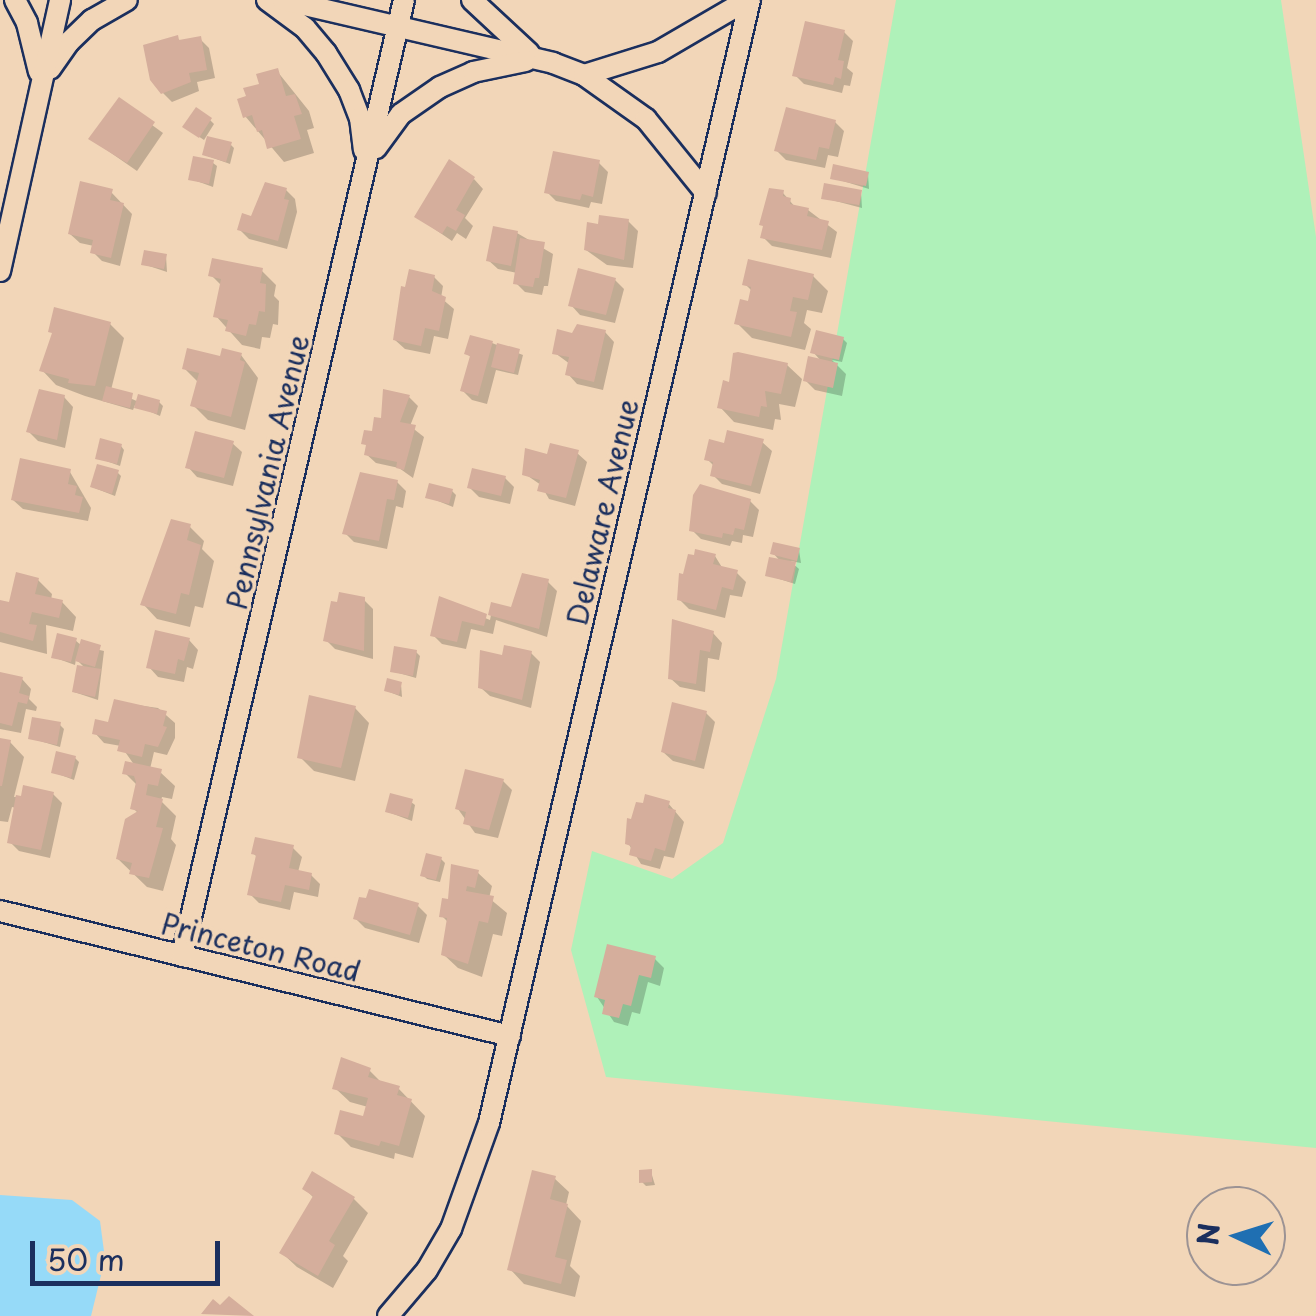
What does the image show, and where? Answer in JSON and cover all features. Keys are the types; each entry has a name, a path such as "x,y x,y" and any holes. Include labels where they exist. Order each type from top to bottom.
{"street":[{"path":"15,0 36,55 40,89"},
{"path":"0,272 60,0"},
{"path":"40,89 69,42 92,20 128,0"},
{"path":"267,0 305,28 348,90 364,136 365,172"},
{"path":"283,0 538,60 584,75 646,120 706,192"},
{"name":"Pennsylvania Avenue","path":"182,956 404,0"},
{"path":"472,0 504,34 538,60"},
{"path":"584,75 658,52 749,0"},
{"name":"Delaware Avenue","path":"388,1316 426,1270 465,1198 510,1036 749,0"},
{"path":"365,172 378,143 415,103 473,72 538,60"},
{"name":"Princeton Road","path":"0,911 510,1036"}],"green space":[{"path":"896,0 1281,0 1316,237 1316,1148 606,1077 571,950 592,851 672,879 723,843 776,679"}],"water":[{"path":"0,1195 72,1200 100,1221 105,1259 91,1316 0,1316"}],"building":[{"path":"805,21 845,30 838,60 844,61 841,79 835,77 833,85 792,76"},
{"path":"178,35 179,40 201,36 207,70 189,73 191,82 161,94 150,80 143,45"},
{"path":"278,68 286,96 295,94 302,114 294,116 301,139 267,149 262,130 257,132 252,115 243,118 237,99 246,96 243,88 259,84 256,74"},
{"path":"119,97 155,122 127,163 88,139"},
{"path":"196,107 212,118 199,138 182,127"},
{"path":"786,107 836,120 829,149 819,147 816,160 774,151"},
{"path":"207,136 232,142 226,162 202,155"},
{"path":"553,151 600,160 593,197 582,194 580,200 544,193"},
{"path":"193,156 214,160 209,184 188,180"},
{"path":"449,159 475,177 456,210 465,215 456,231 447,226 442,234 414,217"},
{"path":"833,164 869,172 866,186 830,179"},
{"path":"80,181 113,189 110,200 124,203 111,258 90,253 93,240 68,234"},
{"path":"265,182 287,188 284,199 289,200 278,241 237,230 242,213 251,216"},
{"path":"824,183 862,190 859,205 821,199"},
{"path":"769,188 784,190 783,196 791,198 790,204 809,208 807,216 829,221 822,250 760,238 763,226 759,225"},
{"path":"599,215 629,219 624,260 584,250 587,222 598,224"},
{"path":"493,226 518,231 511,266 486,261"},
{"path":"520,238 545,242 539,278 535,278 533,287 513,284"},
{"path":"144,250 167,254 164,269 141,265"},
{"path":"212,258 263,268 260,283 266,284 265,312 259,311 256,325 249,324 246,336 225,331 228,320 213,317 221,279 208,276"},
{"path":"748,259 814,274 808,300 793,297 790,311 797,312 791,337 734,324 740,299 748,301 751,287 742,285"},
{"path":"578,268 616,278 606,315 568,306"},
{"path":"409,269 435,275 432,291 446,297 439,331 425,328 421,346 393,340 401,286 405,287"},
{"path":"54,307 111,322 95,386 68,383 69,379 39,371 52,333 48,332"},
{"path":"577,324 606,330 594,382 565,375 569,357 552,354 557,329 572,333"},
{"path":"816,330 844,337 839,360 810,353"},
{"path":"470,335 493,341 478,396 460,391 470,356 464,354"},
{"path":"497,343 520,349 514,373 491,367"},
{"path":"187,348 220,356 222,348 242,353 240,360 245,362 231,417 190,406 199,373 182,369"},
{"path":"733,353 788,363 781,394 765,391 767,407 761,406 759,417 717,408 723,380 729,382"},
{"path":"808,356 838,363 833,388 803,381"},
{"path":"106,386 133,393 130,408 102,401"},
{"path":"39,389 65,395 57,440 26,432"},
{"path":"383,389 410,395 400,422 416,425 404,470 396,468 397,462 364,455 366,445 361,444 364,430 372,431 374,417 381,418"},
{"path":"138,394 160,400 157,414 134,408"},
{"path":"727,430 764,439 751,486 710,476 713,462 704,460 709,439 724,443"},
{"path":"195,431 234,441 224,478 185,468"},
{"path":"100,438 122,444 117,464 95,459"},
{"path":"550,443 579,450 566,498 537,491 540,480 522,475 525,448 547,454"},
{"path":"20,458 71,469 68,484 77,486 75,495 83,497 79,513 11,500"},
{"path":"97,464 119,470 112,494 90,487"},
{"path":"472,468 506,476 501,496 467,488"},
{"path":"360,472 398,480 394,500 387,499 379,541 342,534"},
{"path":"429,483 453,489 449,504 425,498"},
{"path":"700,484 751,499 744,530 735,528 733,535 723,533 722,538 689,531 693,495"},
{"path":"171,519 191,524 187,540 201,545 189,595 181,593 176,614 140,605"},
{"path":"773,542 800,548 797,561 770,554"},
{"path":"695,549 716,554 713,564 738,570 733,590 722,587 716,610 677,600 679,573 683,574 688,554 694,555"},
{"path":"769,557 796,562 791,582 765,576"},
{"path":"16,572 39,578 35,594 63,600 59,618 32,612 29,624 37,625 33,641 0,632 0,600 9,602"},
{"path":"522,573 549,579 539,629 488,615 491,602 511,607"},
{"path":"339,592 365,597 364,651 323,641 331,601 337,602"},
{"path":"439,596 487,614 484,626 462,621 457,642 430,636"},
{"path":"672,619 714,631 710,652 700,650 696,684 668,679"},
{"path":"155,630 190,638 184,661 178,659 175,674 146,668"},
{"path":"57,633 77,638 71,662 51,658"},
{"path":"81,639 101,645 95,667 75,661"},
{"path":"504,645 532,651 522,700 478,688 480,650 502,655"},
{"path":"394,646 417,650 413,676 390,672"},
{"path":"77,665 101,669 95,697 72,692"},
{"path":"0,672 23,677 19,693 29,696 27,704 18,702 12,726 0,723"},
{"path":"387,678 402,682 399,695 384,691"},
{"path":"309,695 356,706 341,768 297,758"},
{"path":"114,699 167,711 163,726 167,727 158,747 145,744 142,757 117,751 120,740 92,734 95,719 108,722"},
{"path":"672,702 707,711 695,761 661,752"},
{"path":"32,717 61,722 57,745 28,739"},
{"path":"0,738 11,740 2,786 0,786"},
{"path":"56,751 76,756 71,778 51,773"},
{"path":"125,761 162,769 158,786 148,784 146,795 163,799 156,827 163,828 149,878 129,874 132,863 116,859 125,819 138,811 130,809 136,782 134,776 122,774"},
{"path":"465,769 504,779 489,830 463,824 466,812 455,809"},
{"path":"23,785 54,792 41,850 7,843 16,795 21,796"},
{"path":"390,793 413,799 408,818 385,812"},
{"path":"645,794 670,801 668,808 676,810 665,851 655,848 651,861 629,855 631,846 625,844 627,818 631,819 636,802 643,803"},
{"path":"255,837 294,845 289,868 312,873 309,890 285,885 281,902 247,895 256,855 251,854"},
{"path":"426,853 442,857 436,880 420,876"},
{"path":"451,864 479,870 475,888 467,886 466,891 494,896 488,923 479,921 468,964 441,955 447,918 439,917 442,898 448,899"},
{"path":"369,889 419,903 410,935 353,919 359,897 366,898"},
{"path":"607,944 656,956 651,978 639,975 631,1006 623,1004 619,1018 602,1014 605,1000 594,997"},
{"path":"341,1057 371,1068 368,1077 400,1086 397,1095 412,1099 399,1146 381,1141 379,1146 334,1134 340,1110 363,1116 368,1098 332,1089"},
{"path":"652,1169 652,1182 639,1183 639,1170"},
{"path":"532,1170 556,1176 550,1199 568,1204 555,1257 567,1260 561,1284 507,1270"},
{"path":"312,1171 355,1197 329,1241 335,1245 318,1276 279,1253 313,1196 302,1189"},
{"path":"229,1296 254,1316 201,1314 213,1299 220,1305"}]}
